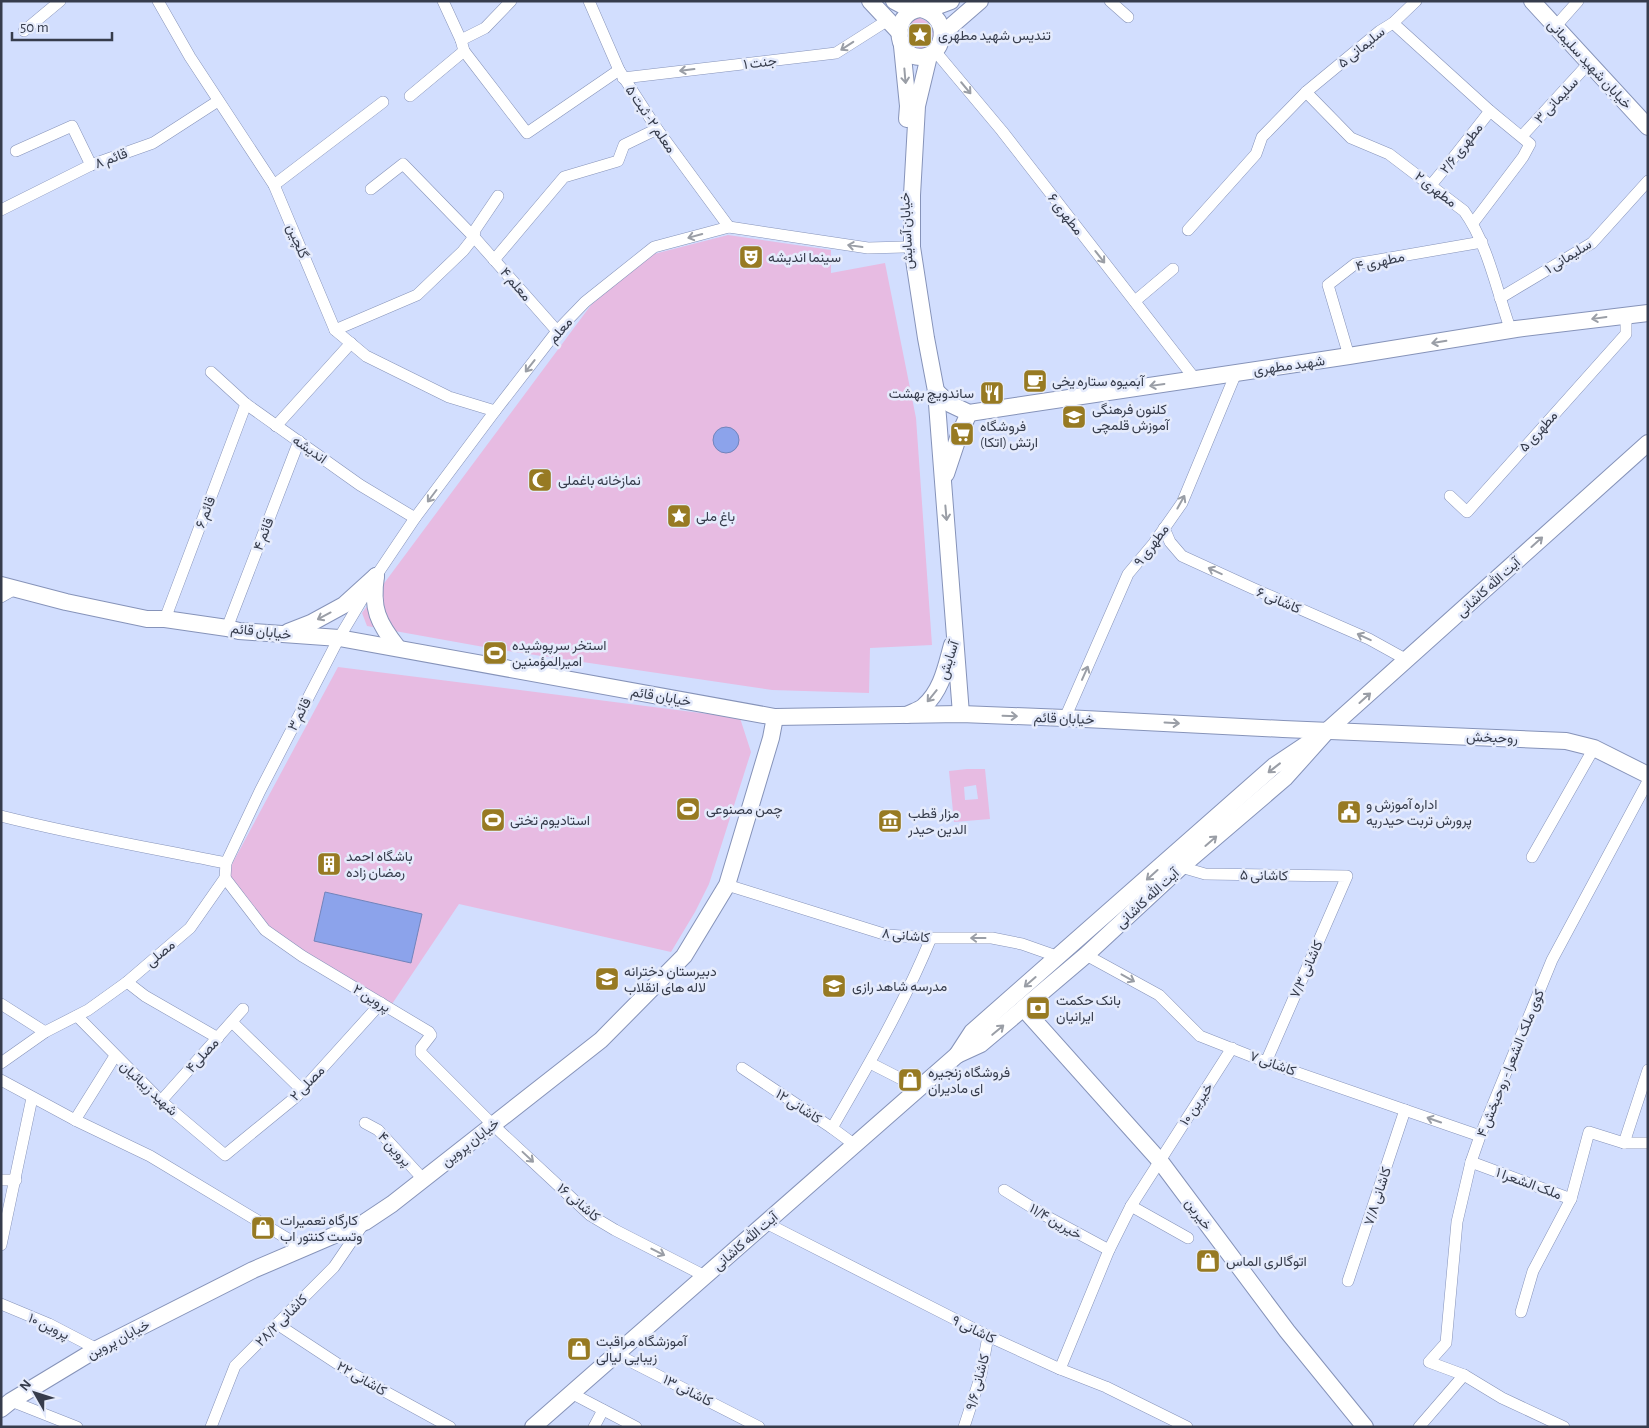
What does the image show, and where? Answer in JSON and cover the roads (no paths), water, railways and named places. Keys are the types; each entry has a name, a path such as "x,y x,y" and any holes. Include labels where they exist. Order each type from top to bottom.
{"street":[{"path":"24,31 60,1"},
{"name":"گلچین","path":"158,1 190,57 274,185 336,330 366,356 449,397 495,411"},
{"path":"443,1 463,45 527,132 621,74"},
{"path":"410,96 463,45 485,28 510,1"},
{"name":"معلم ۲- ثبت ۵","path":"589,1 621,74 657,129 729,227"},
{"path":"870,1 888,20 913,56 921,57 932,54 940,45 942,34 939,21 934,14 922,7 894,1"},
{"path":"901,39 904,17 922,7 951,1"},
{"path":"942,34 980,1"},
{"path":"1110,1 1128,17"},
{"name":"سلیمانی ۵","path":"1188,230 1256,154 1262,137 1306,92 1380,31 1393,23 1416,1"},
{"name":"خیابان شهید سلیمانی","path":"1532,1 1648,127"},
{"path":"1556,26 1578,1"},
{"name":"جنت ۱","path":"621,74 836,53 888,20"},
{"path":"1393,23 1490,111 1530,144 1523,157 1473,223"},
{"name":"خیابان آسایش","path":"901,39 908,106 903,196 904,247 917,338 928,391 937,412"},
{"name":"خیابان آسایش","path":"932,54 916,106 912,247 936,391 955,635"},
{"name":"مطهری ۶","path":"932,54 996,124 1195,379"},
{"name":"سلیمانی ۳","path":"1522,136 1589,63"},
{"name":"مطهری ۲","path":"1306,92 1351,138 1389,154 1464,211 1473,223 1482,242 1511,330"},
{"name":"قائم ۸","path":"1,210 91,165 153,143 218,101"},
{"path":"274,185 384,102"},
{"name":"مطهری ۲/۶","path":"1431,185 1490,111"},
{"path":"16,151 72,126 91,165"},
{"path":"494,260 564,177 618,161 624,145 657,129"},
{"name":"معلم ۴","path":"370,189 403,164 474,237 557,331"},
{"name":"سلیمانی ۱","path":"1500,298 1592,243 1648,181"},
{"path":"336,330 417,295 463,251 474,237 475,230 498,196"},
{"name":"معلم","path":"339,638 376,576 415,518 557,331 585,302 654,247 729,227 868,248 904,247"},
{"name":"مطهری ۴","path":"1349,356 1328,285 1355,264 1482,242"},
{"path":"1135,301 1173,269"},
{"name":"شهید مطهری","path":"969,413 1511,330 1648,313"},
{"name":"مطهری ۵","path":"1450,496 1467,512 1626,334 1626,315"},
{"path":"276,426 351,343"},
{"name":"اندیشه","path":"211,372 246,404 276,426 360,485 415,518"},
{"name":"مطهری ۹","path":"1065,718 1128,574 1154,543 1182,503 1236,373"},
{"path":"936,391 950,404 969,413"},
{"name":"قائم ۶","path":"165,619 246,404"},
{"name":"خیابان آسایش","path":"943,482 959,435 969,413"},
{"name":"قائم ۴","path":"227,628 299,441"},
{"name":"آیت الله کاشانی","path":"957,1055 981,1044 1086,955 1181,867 1285,778 1328,730 1648,443"},
{"name":"کاشانی ۶","path":"1164,528 1170,542 1182,556 1369,639 1407,660"},
{"path":"282,634 311,623 344,605 376,576"},
{"path":"376,576 373,594 377,616 398,648"},
{"name":"خیابان قائم","path":"6,590 147,619 165,619 239,631 339,638 775,717 961,714 1328,730"},
{"name":"آسایش","path":"955,635 961,714"},
{"name":"آسایش","path":"907,715 924,706 937,690 944,675 955,635"},
{"name":"قائم ۳","path":"226,863 260,791 339,638"},
{"name":"خیابان پروین","path":"6,1405 97,1349 253,1270 365,1222 392,1204 601,1040 684,956 727,885 771,738 775,717"},
{"name":"آیت الله کاشانی","path":"532,1427 957,1055 972,1032 1274,766 1328,730"},
{"name":"روحبخش","path":"1328,730 1566,740 1594,748 1648,775"},
{"path":"1532,857 1594,748"},
{"name":"کوی ملک الشعرا - روحبخش ۴","path":"1464,1375 1429,1362 1446,1343 1457,1222 1471,1162 1552,960 1648,781"},
{"path":"1,816 39,826 226,863 225,878"},
{"name":"کاشانی ۵","path":"1181,867 1206,874 1347,876"},
{"name":"کاشانی ۷/۳","path":"1266,1062 1347,876"},
{"name":"مصلی","path":"1,1064 45,1032 77,1016 127,982 190,928 225,878"},
{"name":"پروین ۲","path":"225,878 265,930 302,956 431,1033 421,1048 422,1053 492,1124"},
{"name":"کاشانی ۸","path":"727,885 887,936 992,938 1022,944 1059,957"},
{"path":"832,1128 870,1064 915,978 931,938"},
{"name":"کاشانی ۷","path":"1086,955 1159,995 1200,1036 1266,1062 1480,1136"},
{"path":"127,982 145,996 218,1038"},
{"name":"مصلی ۲","path":"225,1155 302,1090 381,1003"},
{"path":"1,1004 45,1032"},
{"name":"مصلی۴","path":"161,1101 243,1009"},
{"name":"خیرین","path":"1024,1009 1160,1161 1281,1323 1365,1427"},
{"name":"شهید زیبائیان","path":"77,1016 161,1101 225,1155"},
{"path":"232,1022 302,1090"},
{"name":"خیرین ۱۰","path":"1060,1369 1109,1250 1131,1206 1232,1048"},
{"path":"75,1120 115,1056"},
{"path":"870,1064 919,1088"},
{"name":"کاشانی ۱۲","path":"742,1068 855,1144"},
{"path":"1648,1070 1624,1143 1648,1143"},
{"path":"1,1080 75,1120 150,1156 303,1248"},
{"path":"1,1245 32,1098"},
{"name":"کاشانی ۷/۸","path":"1348,1281 1405,1110"},
{"name":"پروین ۴","path":"365,1123 378,1130 423,1179"},
{"name":"کاشانی ۱۶","path":"492,1124 590,1215 615,1230 705,1276"},
{"name":"ملک الشعرا ۱","path":"1471,1162 1571,1199 1590,1132 1624,1143"},
{"path":"1,1180 16,1180"},
{"name":"خیرین ۱۱/۴","path":"1004,1190 1046,1216 1109,1250"},
{"path":"1520,1312 1533,1271 1571,1199"},
{"path":"1131,1206 1188,1238"},
{"name":"کاشانی ۲۸/۲","path":"211,1427 235,1366 334,1267 365,1222"},
{"name":"کاشانی ۹","path":"766,1222 988,1336 1060,1369 1106,1387 1187,1427"},
{"name":"پروین ۱۰","path":"1,1304 49,1324 97,1349"},
{"name":"کاشانی ۲۲","path":"277,1324 353,1374 450,1427"},
{"name":"کاشانی ۹/۶","path":"964,1427 981,1375 988,1336"},
{"name":"کاشانی ۱۳","path":"616,1354 759,1427"},
{"path":"1419,1427 1464,1375 1502,1398 1564,1427"},
{"path":"571,1393 636,1427"},
{"path":"6,1405 77,1427"},
{"path":"594,1427 603,1410"}],"water":[{"path":"726,427 735,431 739,440 735,449 726,453 717,449 713,440 717,431"},
{"path":"325,892 422,914 411,963 314,941"}],"place":[{"name":"تندیس شهید مطهری","path":"920,35"},
{"name":"سینما اندیشه","path":"751,257"},
{"name":"آبمیوه ستاره یخی","path":"1035,381"},
{"name":"ساندویچ بهشت","path":"992,393"},
{"name":"کلنون فرهنگی آموزش قلمچی","path":"1074,417"},
{"name":"فروشگاه ارتش (اتکا)","path":"962,434"},
{"name":"نمازخانه باغملی","path":"540,480"},
{"name":"باغ ملی","path":"679,516"},
{"name":"استخر سرپوشیده امیرالمؤمنین","path":"495,653"},
{"name":"چمن مصنوعی","path":"688,809"},
{"name":"اداره آموزش و پرورش تربت حیدریه","path":"1349,812"},
{"name":"استادیوم تختی","path":"493,820"},
{"name":"مزار قطب الدین حیدر","path":"890,821"},
{"name":"باشگاه احمد رمضان زاده","path":"329,864"},
{"name":"دبیرستان دخترانه لاله های انقلاب","path":"607,979"},
{"name":"مدرسه شاهد رازی","path":"834,986"},
{"name":"بانک حکمت ایرانیان","path":"1038,1008"},
{"name":"فروشگاه زنجیره ای مادیران","path":"910,1080"},
{"name":"کارگاه تعمیرات وتست کنتور اب","path":"263,1228"},
{"name":"اتوگالری الماس","path":"1208,1261"},
{"name":"آموزشگاه مراقبت زیبایی لیالی","path":"579,1349"}]}
